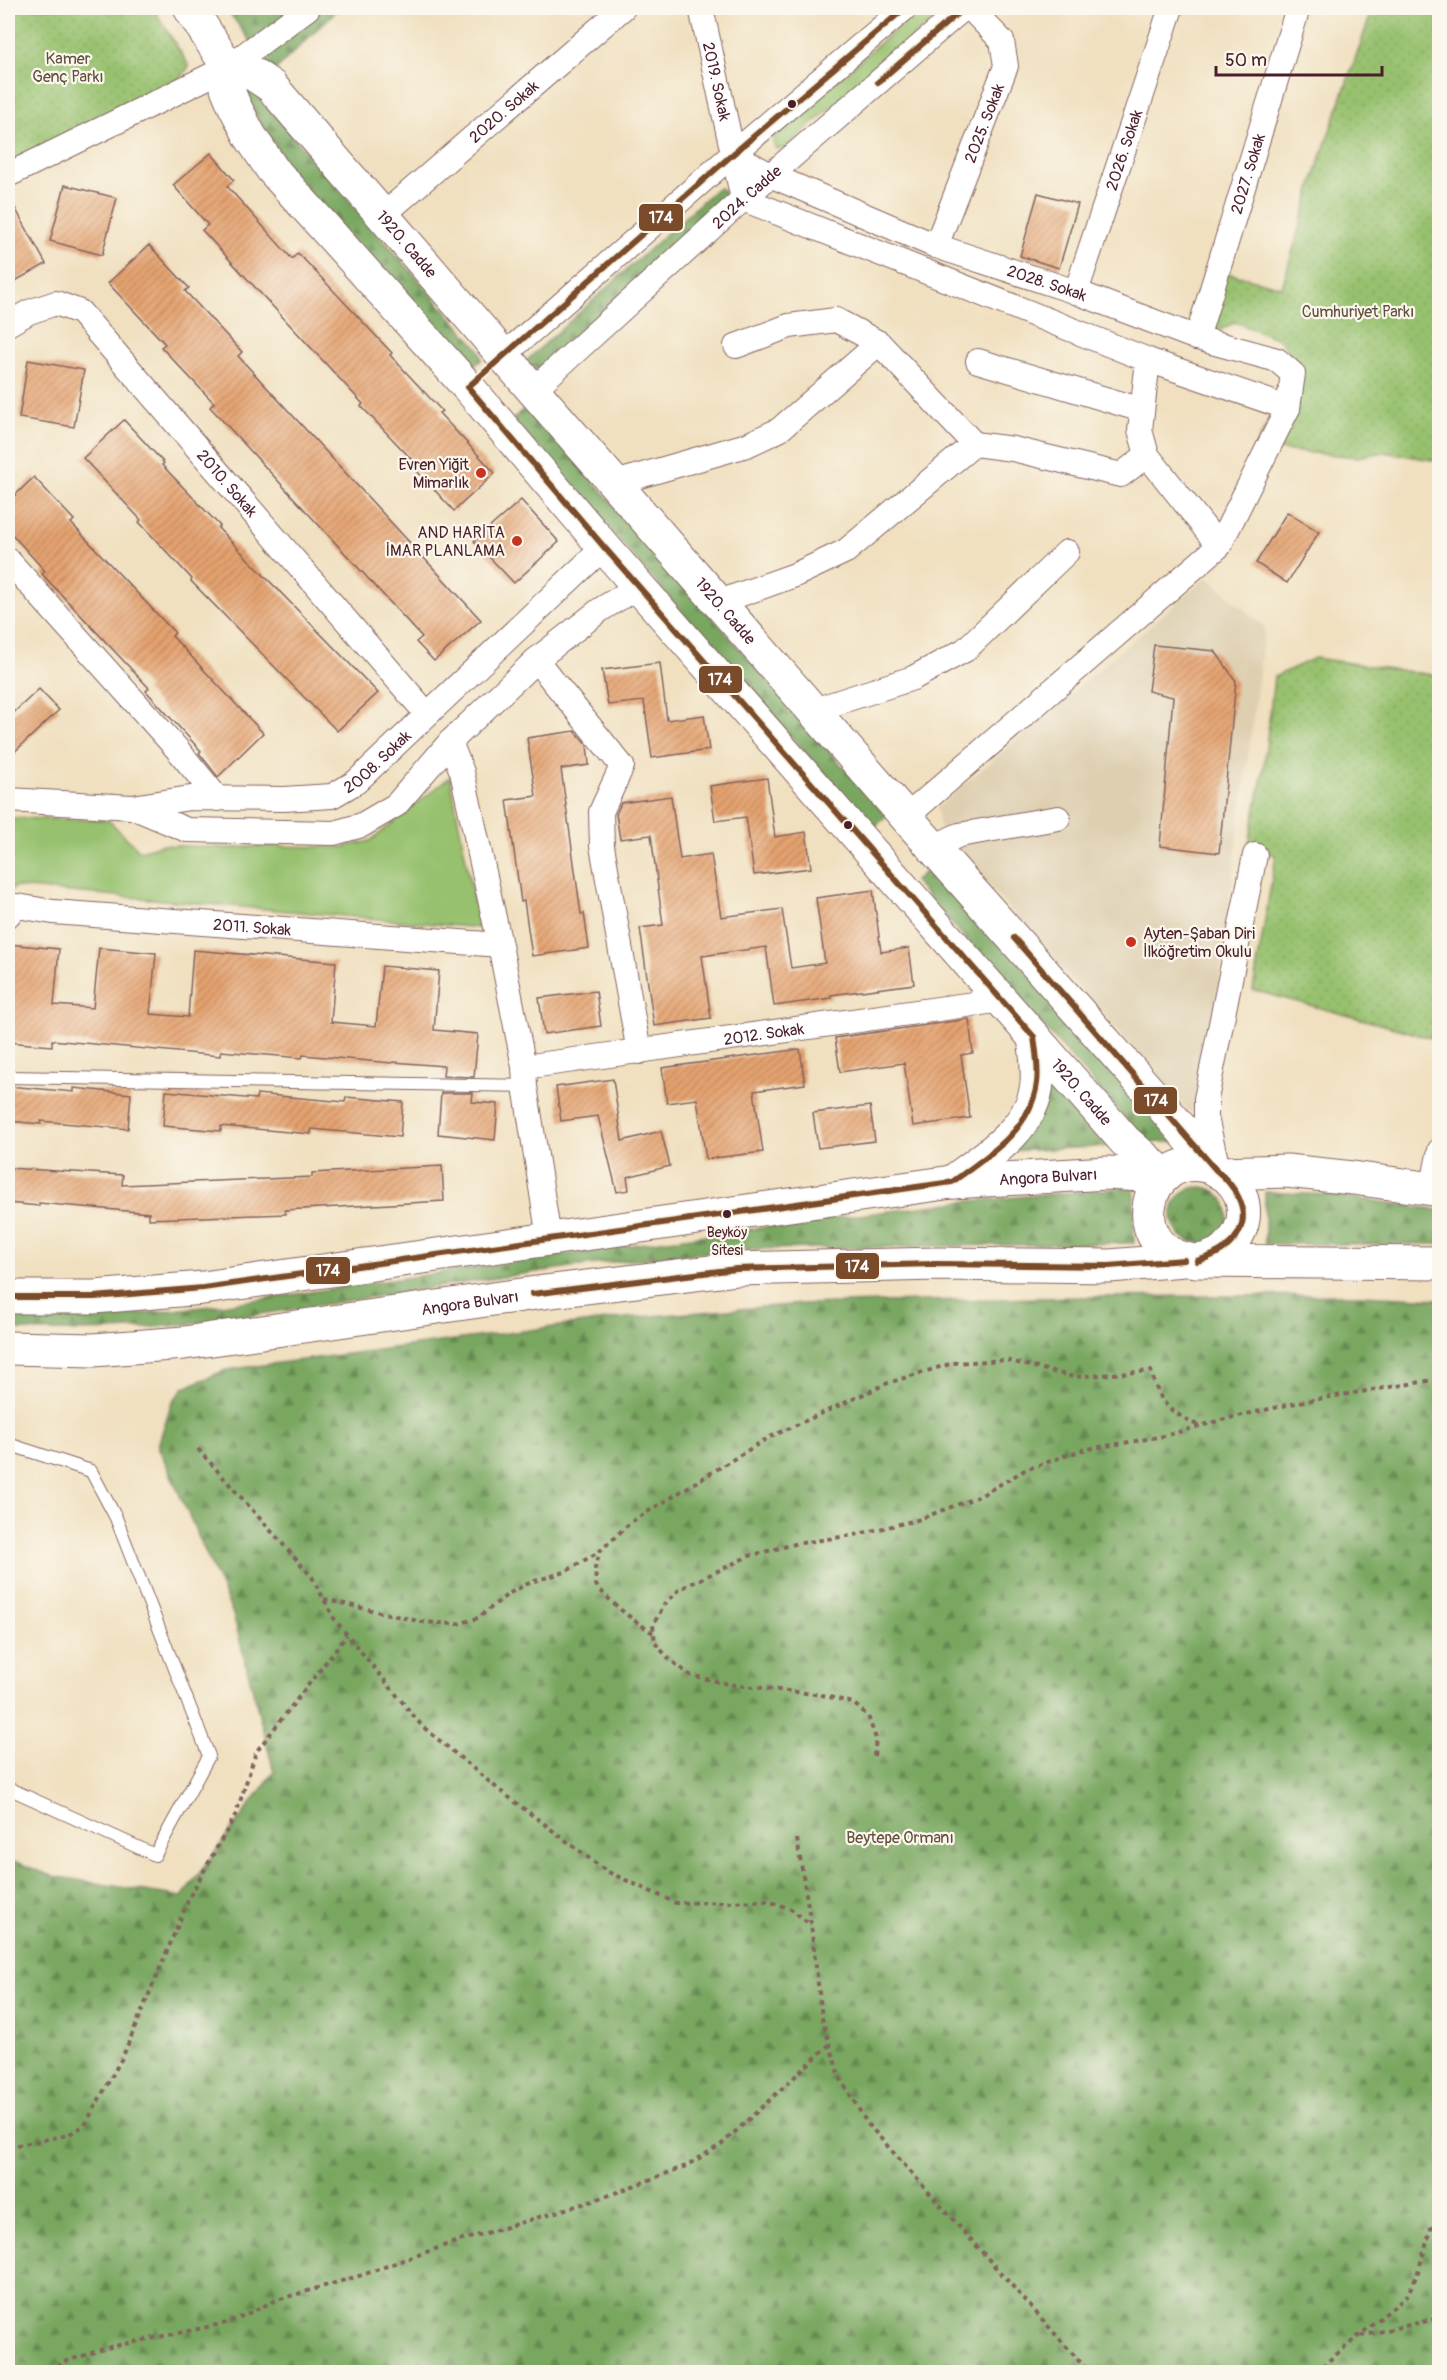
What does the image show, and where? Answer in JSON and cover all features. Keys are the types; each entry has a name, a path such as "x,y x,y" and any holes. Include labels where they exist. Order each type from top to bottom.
{"main road":[{"name":"1920. Cadde","path":"190,8 228,67 227,88 234,105 250,136 272,169 468,387 604,547 1125,1141 1162,1178"},
{"name":"1920. Cadde","path":"228,67 253,74 271,86 533,390 1218,1171"},
{"path":"468,387 504,355"},
{"path":"498,422 533,390"},
{"path":"871,849 906,817"},
{"path":"900,883 936,850"},
{"path":"952,1182 995,1149 1025,1118 1037,1085 1034,1037"},
{"path":"1190,1260 1163,1248 1150,1227 1149,1203 1162,1178 1179,1168 1200,1165 1218,1171 1293,1172 1436,1190"},
{"name":"Angora Bulvarı","path":"8,1348 93,1350 184,1343 536,1293 736,1269 936,1264 1108,1266 1215,1257 1236,1239 1243,1212 1239,1194 1228,1179 1218,1171"},
{"name":"Angora Bulvarı","path":"8,1297 94,1297 203,1288 952,1182 1107,1173 1162,1178"},
{"name":"Angora Bulvarı","path":"1190,1260 1440,1263"}],"street":[{"path":"8,174 228,67 308,8"},
{"name":"2020. Sokak","path":"383,215 623,8"},
{"name":"2019. Sokak","path":"701,8 743,199"},
{"path":"504,355 733,154 905,8"},
{"name":"2024. Cadde","path":"533,390 770,175 964,8"},
{"name":"2025. Sokak","path":"936,246 1006,66 1002,41 970,8"},
{"name":"2026. Sokak","path":"1076,292 1171,8"},
{"name":"2027. Sokak","path":"1197,338 1298,8"},
{"name":"2028. Sokak","path":"733,154 770,175 936,246 1076,292 1197,338 1277,360 1293,374 1288,408 1220,546"},
{"name":"2028. Sokak","path":"743,199 1148,360 1288,408"},
{"name":"2010. Sokak","path":"8,324 29,312 56,303 80,312 427,714"},
{"path":"736,346 789,326 836,320 879,343 974,444 1013,449 1121,475 1147,455"},
{"path":"615,483 747,444 779,430 879,343"},
{"path":"906,817 1220,546 1147,455 1140,430 1148,360"},
{"path":"978,361 1142,410"},
{"path":"719,602 795,575 846,551 974,444"},
{"name":"2008. Sokak","path":"8,800 132,807 190,798 284,799 332,796 356,782 604,547"},
{"path":"814,710 913,678 966,650 1067,552"},
{"path":"8,560 178,750 218,799"},
{"path":"132,807 187,830 334,833 362,825 396,805 450,742 536,660 600,610 639,586"},
{"path":"536,660 622,766 601,812 602,846 639,1052"},
{"path":"450,742 462,772 500,945 524,1076 549,1238"},
{"path":"936,850 946,841 959,835 1058,818"},
{"path":"1218,1171 1208,1125 1206,1099 1255,855"},
{"name":"2011. Sokak","path":"8,915 17,906 53,912 500,945"},
{"name":"2012. Sokak","path":"524,1076 639,1052 1002,1000"},
{"path":"1436,1190 1440,1150"}],"lane":[{"path":"8,1077 524,1076"},
{"path":"8,1444 91,1471 116,1518 209,1756 155,1855 8,1788"}],"path":[{"path":"324,1599 422,1622 458,1624 478,1618 508,1594 531,1582 565,1572 600,1550 631,1522 676,1492 712,1474 768,1438 888,1383 953,1364 1006,1360 1074,1377 1151,1371 1155,1388 1163,1403 1177,1414 1200,1426"},
{"path":"874,1756 876,1739 868,1716 853,1703 822,1695 728,1684 690,1675 670,1660 655,1643 653,1625 664,1605 680,1589 749,1556 795,1544 854,1535 917,1520 980,1496 1025,1470 1082,1450 1164,1437 1305,1401 1440,1379"},
{"path":"198,1449 312,1576 335,1620 422,1726 498,1790 606,1871 676,1903 768,1901 791,1909 811,1924"},
{"path":"600,1550 595,1567 596,1585 625,1614 654,1633"},
{"path":"8,2147 68,2135 85,2125 123,2056 191,1894 236,1814 256,1752 347,1635"},
{"path":"797,1839 811,1924 822,2018 839,2076 867,2123 1089,2373"},
{"path":"51,2373 64,2362 110,2347 227,2323 277,2300 362,2275 446,2245 596,2200 686,2166 722,2144 830,2044"},
{"path":"1315,2373 1406,2297 1417,2275 1431,2229 1440,2218"},
{"path":"1358,2337 1440,2318"}],"shaded area":[{"name":"Ayten-Şaban Diri İlköğretim Okulu","path":"1207,577 1265,627 1210,1051 1191,1114 941,832 937,808"}],"green space":[{"name":"Kamer Genç Parkı","path":"22,8 153,8 189,66 182,77 8,164 8,18"},
{"path":"226,8 339,8 273,72"},
{"path":"920,8 947,8 783,149 776,149 773,143 774,135"},
{"name":"Cumhuriyet Parkı","path":"1373,8 1439,8 1439,461 1384,452 1357,457 1280,450 1253,451 1288,384 1294,359 1279,339 1235,322 1217,332 1194,324 1190,317 1207,268 1282,287 1319,162"},
{"path":"240,85 255,93 479,349 482,359 471,369 300,185 238,88"},
{"path":"720,188 724,191 725,199 537,370 527,360 716,189"},
{"path":"525,408 529,408 885,815 885,818 872,829 513,419"},
{"path":"1315,658 1439,676 1439,1040 1253,990 1276,855 1248,848 1264,766 1274,677"},
{"path":"450,777 479,928 15,887 8,891 8,818 108,820 140,851 161,845 231,848 343,847 370,841"},
{"path":"932,866 1179,1141 1147,1143 914,881"},
{"path":"1046,1071 1116,1146 1009,1151"},
{"path":"1134,1187 1134,1243 754,1249 650,1258 547,1271 257,1315 175,1325 92,1331 8,1329 8,1314 119,1316 221,1305 615,1247 959,1202"},
{"path":"1194,1187 1206,1187 1220,1195 1228,1209 1226,1226 1220,1235 1206,1243 1194,1243 1177,1231 1172,1221 1172,1209 1184,1192"},
{"path":"1265,1192 1331,1195 1439,1210 1439,1244 1265,1244"},
{"name":"Beytepe Ormanı","path":"1362,1295 1439,1299 1439,2372 8,2372 8,1859 52,1876 182,1897 274,1772 233,1614 158,1446 171,1404 183,1388 226,1370 614,1319 802,1304 1080,1297"}],"building":[{"path":"211,153 234,180 227,186 292,259 298,253 392,353 390,355 442,411 439,413 495,473 454,511 414,468 417,465 361,406 363,404 202,230 208,225 173,185"},
{"path":"65,185 117,198 102,255 50,241"},
{"path":"1038,193 1078,204 1059,268 1020,256"},
{"path":"8,195 46,264 8,285"},
{"path":"149,245 189,288 185,291 242,352 238,356 481,620 434,661 416,642 422,637 210,407 214,403 161,347 165,344 108,283"},
{"path":"28,360 84,370 74,427 19,418"},
{"path":"124,420 164,463 162,465 220,526 218,528 378,693 337,731 191,581 192,579 139,522 141,520 83,458"},
{"path":"34,477 74,520 71,523 175,633 172,636 263,733 218,777 199,753 201,751 146,691 149,688 42,574 45,571 8,530 8,502"},
{"name":"AND HARİTA İMAR PLANLAMA","path":"521,500 559,542 514,583 474,541"},
{"path":"1287,512 1319,532 1287,583 1256,563"},
{"path":"1154,645 1215,651 1236,681 1219,853 1160,846 1173,697 1148,691"},
{"path":"660,663 667,720 704,715 709,750 652,758 644,701 608,705 602,670"},
{"path":"39,689 59,710 8,758 8,718"},
{"path":"575,731 587,745 589,765 561,769 581,914 584,913 589,948 532,956 524,901 521,902 507,800 536,796 527,738"},
{"path":"767,778 775,837 806,832 811,868 754,875 746,817 715,821 710,786"},
{"path":"671,796 680,859 711,854 721,917 782,909 791,968 825,963 816,898 873,890 881,952 909,948 914,984 831,995 831,998 774,1006 766,947 702,956 711,1018 654,1026 640,928 663,925 651,835 620,839 616,814 621,803"},
{"path":"8,944 59,949 54,1005 93,1008 99,948 156,953 150,1014 188,1017 193,950 336,962 331,1022 376,1026 382,966 439,971 434,1030 478,1034 474,1077 443,1076 444,1066 303,1055 302,1058 221,1051 220,1056 52,1040 52,1046 8,1042"},
{"path":"596,991 601,1026 544,1034 539,998"},
{"path":"969,1019 973,1053 961,1055 970,1118 913,1126 904,1063 840,1072 835,1038"},
{"path":"800,1049 805,1084 754,1091 763,1152 706,1159 697,1099 667,1103 662,1068"},
{"path":"613,1079 622,1141 661,1131 670,1166 627,1177 629,1190 617,1192 598,1116 561,1121 556,1087"},
{"path":"8,1086 74,1092 74,1088 131,1094 128,1129 41,1121 41,1124 8,1121"},
{"path":"166,1091 256,1099 257,1094 345,1102 346,1097 403,1102 400,1137 311,1129 311,1134 221,1126 221,1131 163,1126"},
{"path":"441,1093 473,1093 472,1102 498,1104 495,1140 438,1134"},
{"path":"870,1106 875,1141 818,1148 813,1113"},
{"path":"442,1166 444,1201 285,1210 286,1214 149,1219 149,1213 39,1203 39,1206 8,1203 8,1168 123,1175 122,1185 312,1177 312,1173"}],"transit line":[{"name":"174","path":"8,1297 94,1297 203,1288 952,1182 993,1152 1017,1128 1033,1100 1037,1083 1034,1037 604,547 468,387 733,154 905,8"},
{"name":"174","path":"878,82 964,8"},
{"name":"174","path":"1014,938 1229,1183 1238,1197 1242,1210 1242,1223 1237,1235 1215,1254 1197,1261"},
{"name":"174","path":"532,1294 736,1269 936,1264 1109,1266 1184,1260"}],"place":[{"name":"Evren Yiğit Mimarlık","path":"481,473"},
{"name":"AND HARİTA İMAR PLANLAMA","path":"517,541"},
{"name":"Ayten-Şaban Diri İlköğretim Okulu","path":"1131,942"},
{"name":"Beyköy Sitesi","path":"727,1214"}]}
